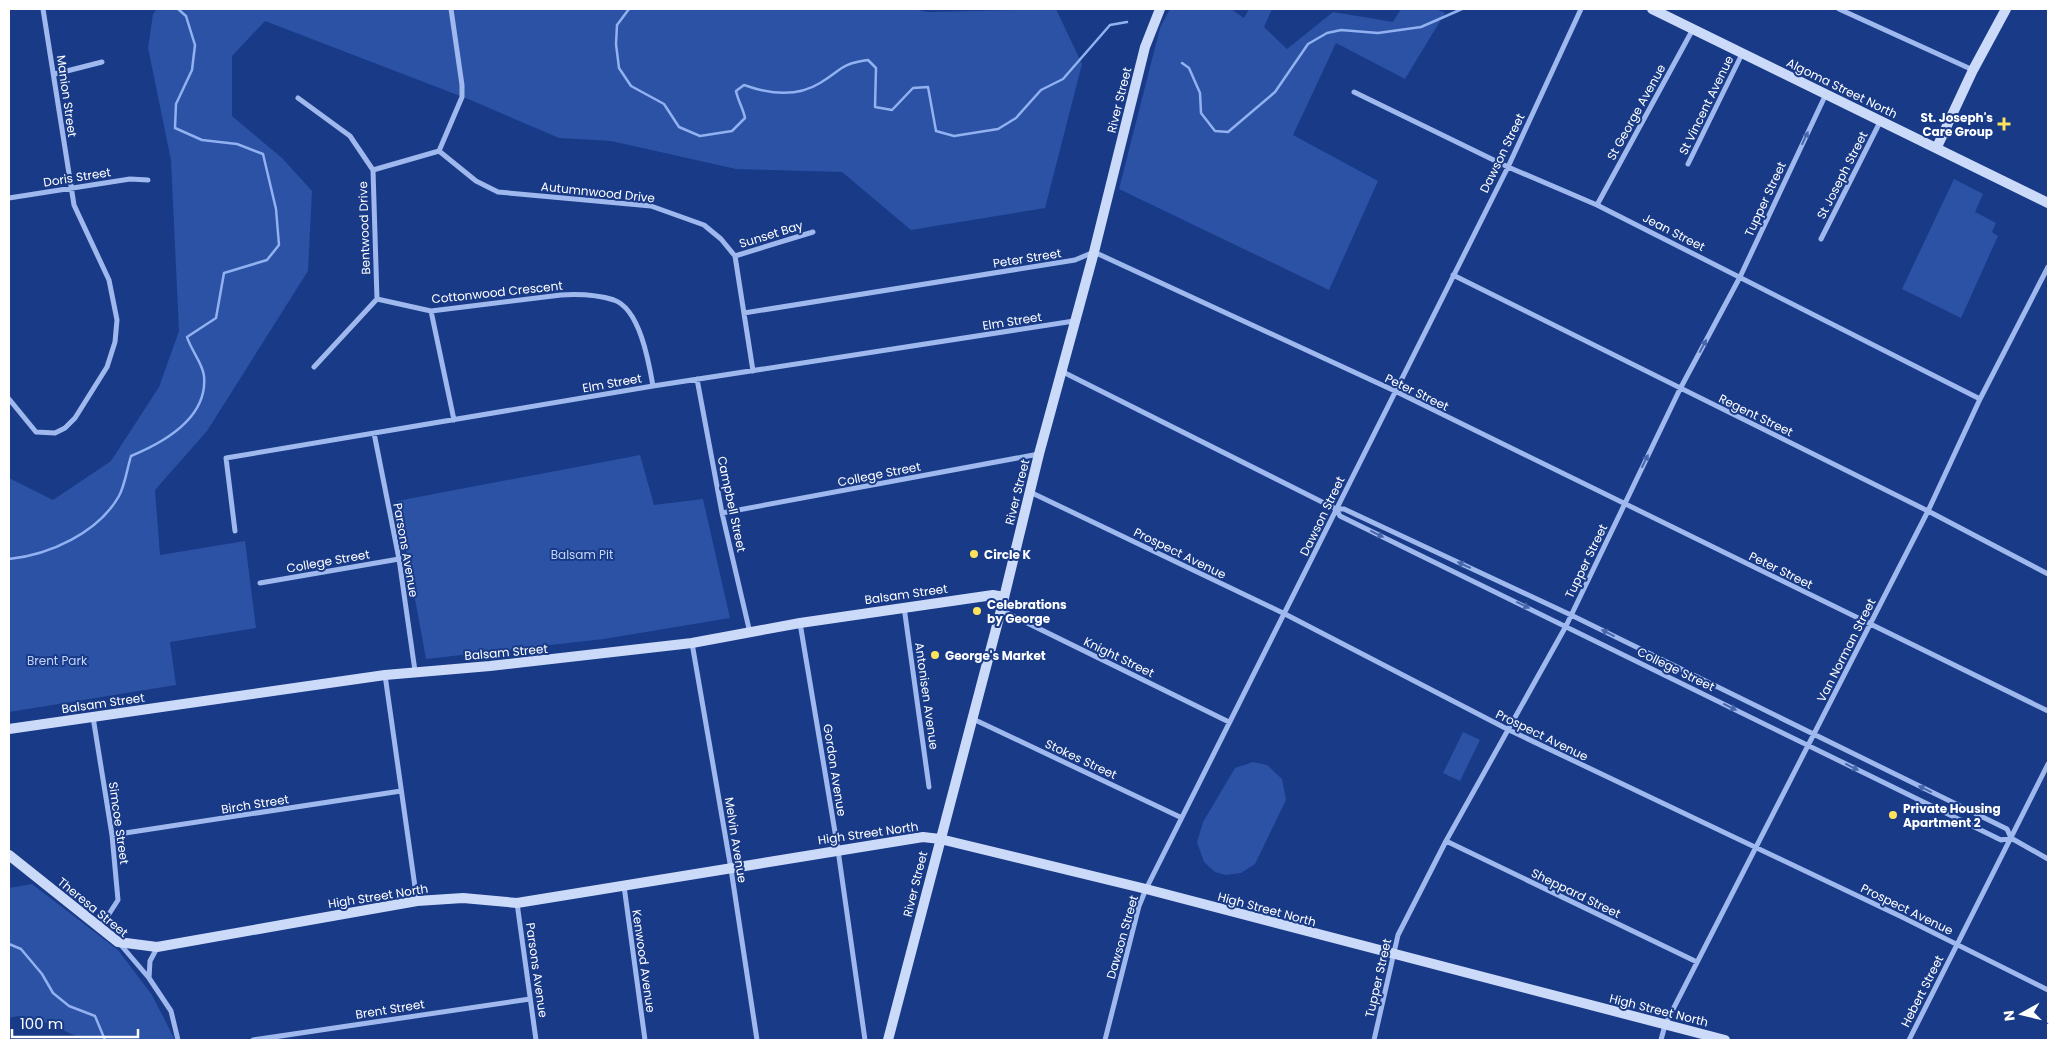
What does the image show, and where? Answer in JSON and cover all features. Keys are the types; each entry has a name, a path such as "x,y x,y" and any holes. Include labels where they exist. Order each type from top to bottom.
{"main road":[{"name":"River Street","path":"888,1040 973,719 1039,454 1094,252 1145,47 1160,9"},
{"name":"Algoma Street North","path":"1652,9 2048,203"},
{"path":"1937,147 1973,70 2006,9"},
{"name":"Balsam Street","path":"9,729 385,675 490,666 692,644 800,623 904,607 993,595 1004,597"},
{"name":"High Street North","path":"118,942 157,947 417,901 463,898 517,903 923,837 940,839 1146,889 1394,956 1725,1040"},
{"name":"Theresa Street","path":"9,855 118,942"}],"street":[{"name":"Manion Street","path":"9,399 36,432 55,433 65,428 75,418 107,367 114,342 117,320 109,280 74,205 43,9"},
{"path":"372,170 439,151 462,97 451,9"},
{"name":"Dawson Street","path":"1105,1040 1139,906 1146,889 1180,817 1285,614 1508,167 1580,9"},
{"path":"1839,9 1973,70"},
{"name":"St George Avenue","path":"1597,205 1694,28"},
{"name":"St Vincent Avenue","path":"1688,164 1742,54"},
{"path":"54,74 102,62"},
{"name":"Jean Street","path":"1354,92 1508,167 1597,205 1980,399"},
{"name":"Tupper Street","path":"1374,1040 1398,935 1446,841 1566,626 1680,389 1740,277 1826,93"},
{"name":"Bentwood Drive","path":"298,98 350,136 372,170 377,299"},
{"name":"St Joseph Street","path":"1820,239 1881,120"},
{"name":"Autumnwood Drive","path":"439,151 476,180 498,192 651,206 685,218 704,225 735,256"},
{"name":"Doris Street","path":"9,198 130,178 148,180"},
{"name":"Sunset Bay","path":"735,256 813,232"},
{"name":"Peter Street","path":"744,313 1075,260 1094,252 1395,391 1624,505 2048,711"},
{"path":"735,256 754,371"},
{"name":"Van Norman Street","path":"1661,1040 1665,1025 1928,511 1980,399 2048,267"},
{"name":"Regent Street","path":"1453,275 1928,511 2048,574"},
{"name":"Cottonwood Crescent","path":"377,299 431,311 561,294 578,294 616,300 623,306 636,324 645,343 653,386"},
{"path":"314,367 377,299"},
{"path":"431,311 454,420"},
{"name":"Elm Street","path":"235,531 226,458 653,386 1074,321"},
{"name":"College Street","path":"1061,371 1336,509 1344,509 1571,615 2008,829 2011,838"},
{"name":"Campbell Street","path":"697,379 722,513 750,633"},
{"name":"Parsons Avenue","path":"374,433 400,559 415,672"},
{"name":"College Street","path":"722,513 1039,454"},
{"name":"Prospect Avenue","path":"1030,492 1285,614 1509,730 2048,990"},
{"name":"College Street","path":"1336,509 1340,516 2001,840 2011,838 2048,859"},
{"name":"College Street","path":"260,583 400,559"},
{"name":"Antonisen Avenue","path":"904,607 929,787"},
{"name":"Knight Street","path":"1001,610 1229,722"},
{"name":"Gordon Avenue","path":"800,623 838,850 865,1040"},
{"name":"Melvin Avenue","path":"692,644 731,869 756,1040"},
{"path":"1640,662 1646,652"},
{"path":"385,675 417,901"},
{"name":"Simcoe Street","path":"92,717 112,836 118,900 100,928"},
{"name":"Stokes Street","path":"973,719 1180,817"},
{"name":"Hebert Street","path":"1909,1040 2048,764"},
{"name":"Birch Street","path":"112,836 402,791"},
{"name":"Sheppard Street","path":"1446,841 1697,962"},
{"name":"Kenwood Avenue","path":"624,885 645,1040"},
{"name":"Parsons Avenue","path":"517,903 536,1040"},
{"name":"Theresa Street","path":"118,942 149,978 171,1011 178,1040"},
{"path":"149,978 150,960 157,947"},
{"name":"Brent Street","path":"252,1040 530,998"}],"green space":[{"name":"Brent Park","path":"157,9 913,9 928,12 1056,9 1082,64 1045,208 911,230 842,172 736,169 611,141 559,138 468,99 265,21 232,56 232,116 282,158 312,191 308,271 207,431 155,490 160,555 245,541 256,628 170,642 176,685 9,712 9,478 53,500 111,461 159,387 179,331 171,160 148,48 153,14"},
{"path":"1170,9 1231,9 1244,18 1249,9 1272,9 1264,27 1287,49 1333,12 1393,22 1401,9 1436,9 1445,13 1405,79 1336,43 1293,135 1378,181 1329,290 1119,189 1160,28"},
{"path":"1954,179 1983,194 1975,212 1996,223 1992,232 1998,236 1961,318 1902,289"},
{"name":"Balsam Pit","path":"640,455 654,505 703,499 730,618 604,639 426,659 397,501"},
{"path":"1463,732 1480,740 1460,781 1443,773"},
{"path":"1253,762 1267,765 1282,779 1286,800 1255,864 1241,873 1226,875 1215,872 1204,862 1197,842 1203,822 1235,768"},
{"path":"32,884 118,950 152,995 175,1040 84,1040 50,1024 18,1016 9,1018 9,888"}],"waterway":[{"path":"9,559 40,553 56,547 86,531 99,521 110,509 121,492 131,456 170,436 192,416 199,404 203,391 204,376 187,337 216,318 224,273 267,260 279,245 276,209 263,154 237,144 202,140 175,128 176,104 192,70 195,45 186,16 178,9"},
{"path":"629,9 617,25 616,44 619,68 631,86 664,104 679,127 700,136 732,131 745,118 736,91 744,85 763,91 782,93 802,91 820,83 851,63 868,60 876,68 875,107 892,110 913,88 928,87 936,131 954,136 998,129 1016,118 1041,90 1063,79 1110,25 1127,22"},
{"path":"1182,63 1189,68 1200,93 1201,113 1215,131 1228,132 1275,92 1308,44 1327,33 1341,30 1378,33 1421,27 1462,9"},
{"path":"9,944 21,949 42,974 53,993 69,1006 95,1016 105,1040"}],"place":[{"name":"St. Joseph's Care Group","path":"2004,124"},
{"name":"Circle K","path":"974,554"},
{"name":"Celebrations by George","path":"977,611"},
{"name":"George's Market","path":"935,655"},
{"name":"Private Housing Apartment 2","path":"1893,815"}]}
